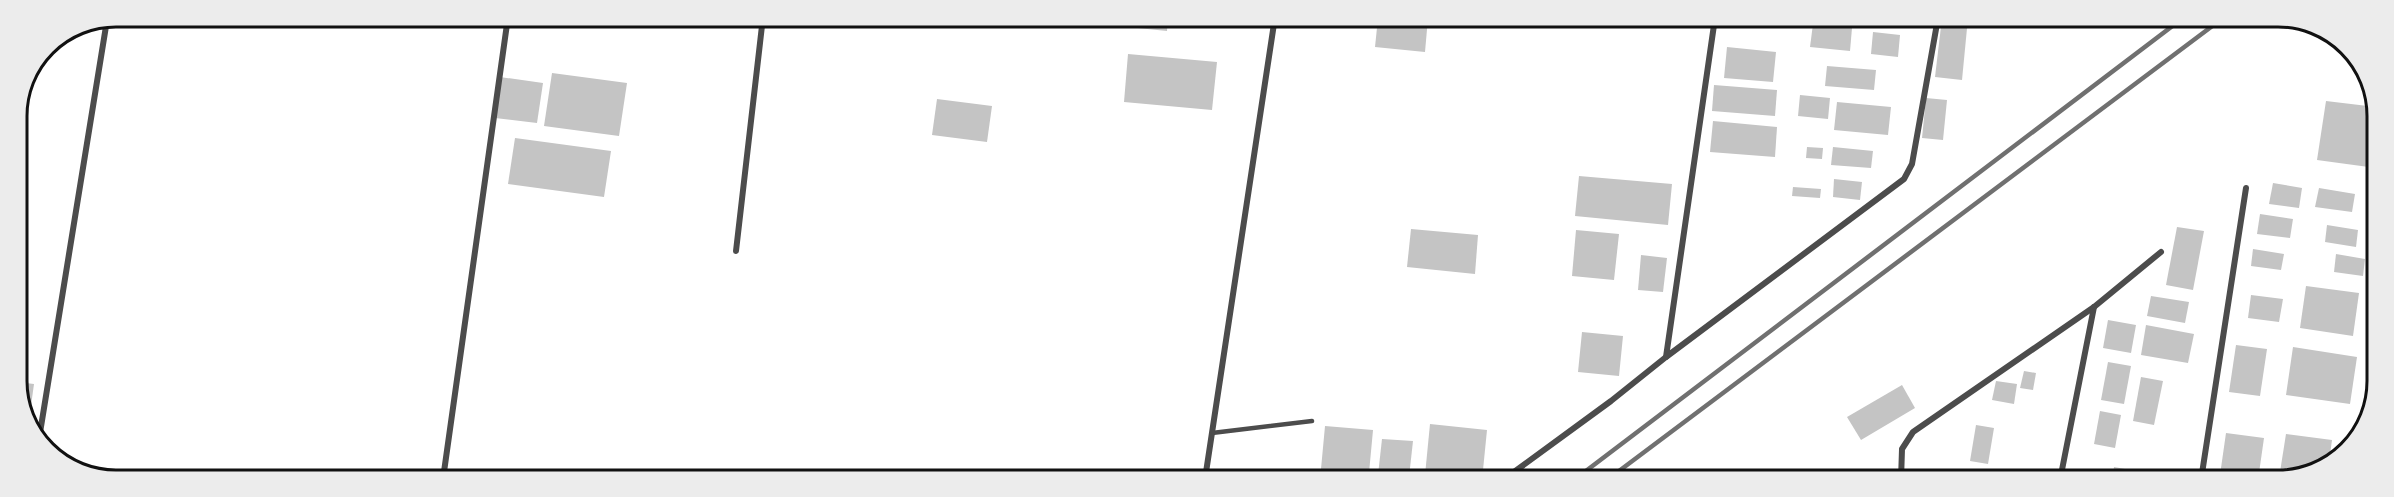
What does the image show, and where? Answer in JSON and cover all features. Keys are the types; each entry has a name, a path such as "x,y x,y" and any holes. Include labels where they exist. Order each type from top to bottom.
{"street":[{"path":"444,470 507,27"},
{"path":"736,251 762,27"},
{"path":"1206,470 1274,27"},
{"path":"1666,357 1714,27"},
{"path":"1517,470 1904,179 1912,164 1936,27"},
{"path":"41,429 106,28"},
{"path":"2203,470 2246,188"},
{"path":"1901,470 1902,449 1913,432 2094,307 2162,252"},
{"path":"2062,470 2094,307"}],"lane":[{"path":"1212,433 1312,421"}],"building":[{"path":"1128,27 1167,27 1167,31"},
{"path":"1377,27 1427,27 1425,52 1375,47"},
{"path":"1813,27 1852,28 1850,51 1810,47"},
{"path":"1941,27 1967,27 1962,80 1935,77"},
{"path":"1873,32 1900,35 1898,57 1871,54"},
{"path":"1727,47 1776,52 1773,82 1724,78"},
{"path":"1128,54 1217,62 1212,110 1124,102"},
{"path":"1827,66 1876,70 1874,90 1825,86"},
{"path":"552,73 627,83 619,136 544,126"},
{"path":"500,77 543,83 537,123 495,118"},
{"path":"1714,85 1777,90 1775,116 1712,111"},
{"path":"1800,95 1830,98 1828,119 1798,116"},
{"path":"1926,98 1947,100 1943,140 1922,138"},
{"path":"937,99 992,106 987,142 932,135"},
{"path":"2326,101 2366,106 2367,167 2317,160"},
{"path":"1837,102 1891,107 1888,135 1834,130"},
{"path":"1713,121 1777,127 1775,157 1710,152"},
{"path":"515,138 611,151 604,197 508,184"},
{"path":"1807,147 1823,148 1822,159 1806,158"},
{"path":"1833,147 1873,151 1871,168 1831,165"},
{"path":"1579,176 1672,184 1668,225 1575,216"},
{"path":"1834,179 1862,182 1860,200 1833,197"},
{"path":"2273,183 2302,188 2299,208 2269,204"},
{"path":"1793,187 1821,189 1820,198 1792,196"},
{"path":"2319,188 2355,194 2352,212 2315,207"},
{"path":"2260,214 2293,219 2290,238 2257,234"},
{"path":"2327,225 2358,230 2356,247 2325,242"},
{"path":"2177,227 2204,231 2193,290 2166,285"},
{"path":"1411,229 1478,235 1475,274 1407,267"},
{"path":"1576,230 1619,234 1614,280 1572,276"},
{"path":"2253,249 2284,254 2281,270 2251,266"},
{"path":"2336,254 2365,259 2363,276 2334,272"},
{"path":"1641,255 1667,258 1663,292 1638,290"},
{"path":"2306,286 2359,293 2353,336 2300,328"},
{"path":"2251,295 2283,299 2279,322 2248,318"},
{"path":"2151,296 2189,302 2185,323 2147,316"},
{"path":"2108,320 2136,325 2131,353 2103,348"},
{"path":"2146,325 2194,334 2188,363 2141,355"},
{"path":"1582,332 1623,336 1619,376 1578,372"},
{"path":"2236,345 2267,349 2260,396 2229,392"},
{"path":"2293,347 2357,357 2350,404 2286,395"},
{"path":"2108,362 2131,366 2124,404 2101,400"},
{"path":"2024,371 2036,373 2033,390 2020,388"},
{"path":"2141,377 2163,381 2154,425 2133,421"},
{"path":"1996,381 2017,384 2014,404 1992,400"},
{"path":"27,383 34,384 31,406"},
{"path":"1902,385 1915,408 1861,440 1847,417"},
{"path":"2100,411 2121,415 2115,448 2094,444"},
{"path":"1430,424 1487,430 1483,470 1425,470"},
{"path":"1976,425 1994,428 1988,464 1970,461"},
{"path":"1325,426 1373,430 1369,470 1321,469"},
{"path":"2226,433 2264,438 2259,470 2221,470"},
{"path":"2286,434 2332,440 2328,455 2312,463 2280,470"},
{"path":"1382,439 1413,441 1410,470 1379,470"},
{"path":"2114,467 2130,470 2114,470"}],"railway":[{"path":"1587,470 2171,27"},
{"path":"1620,470 2211,27"}]}
